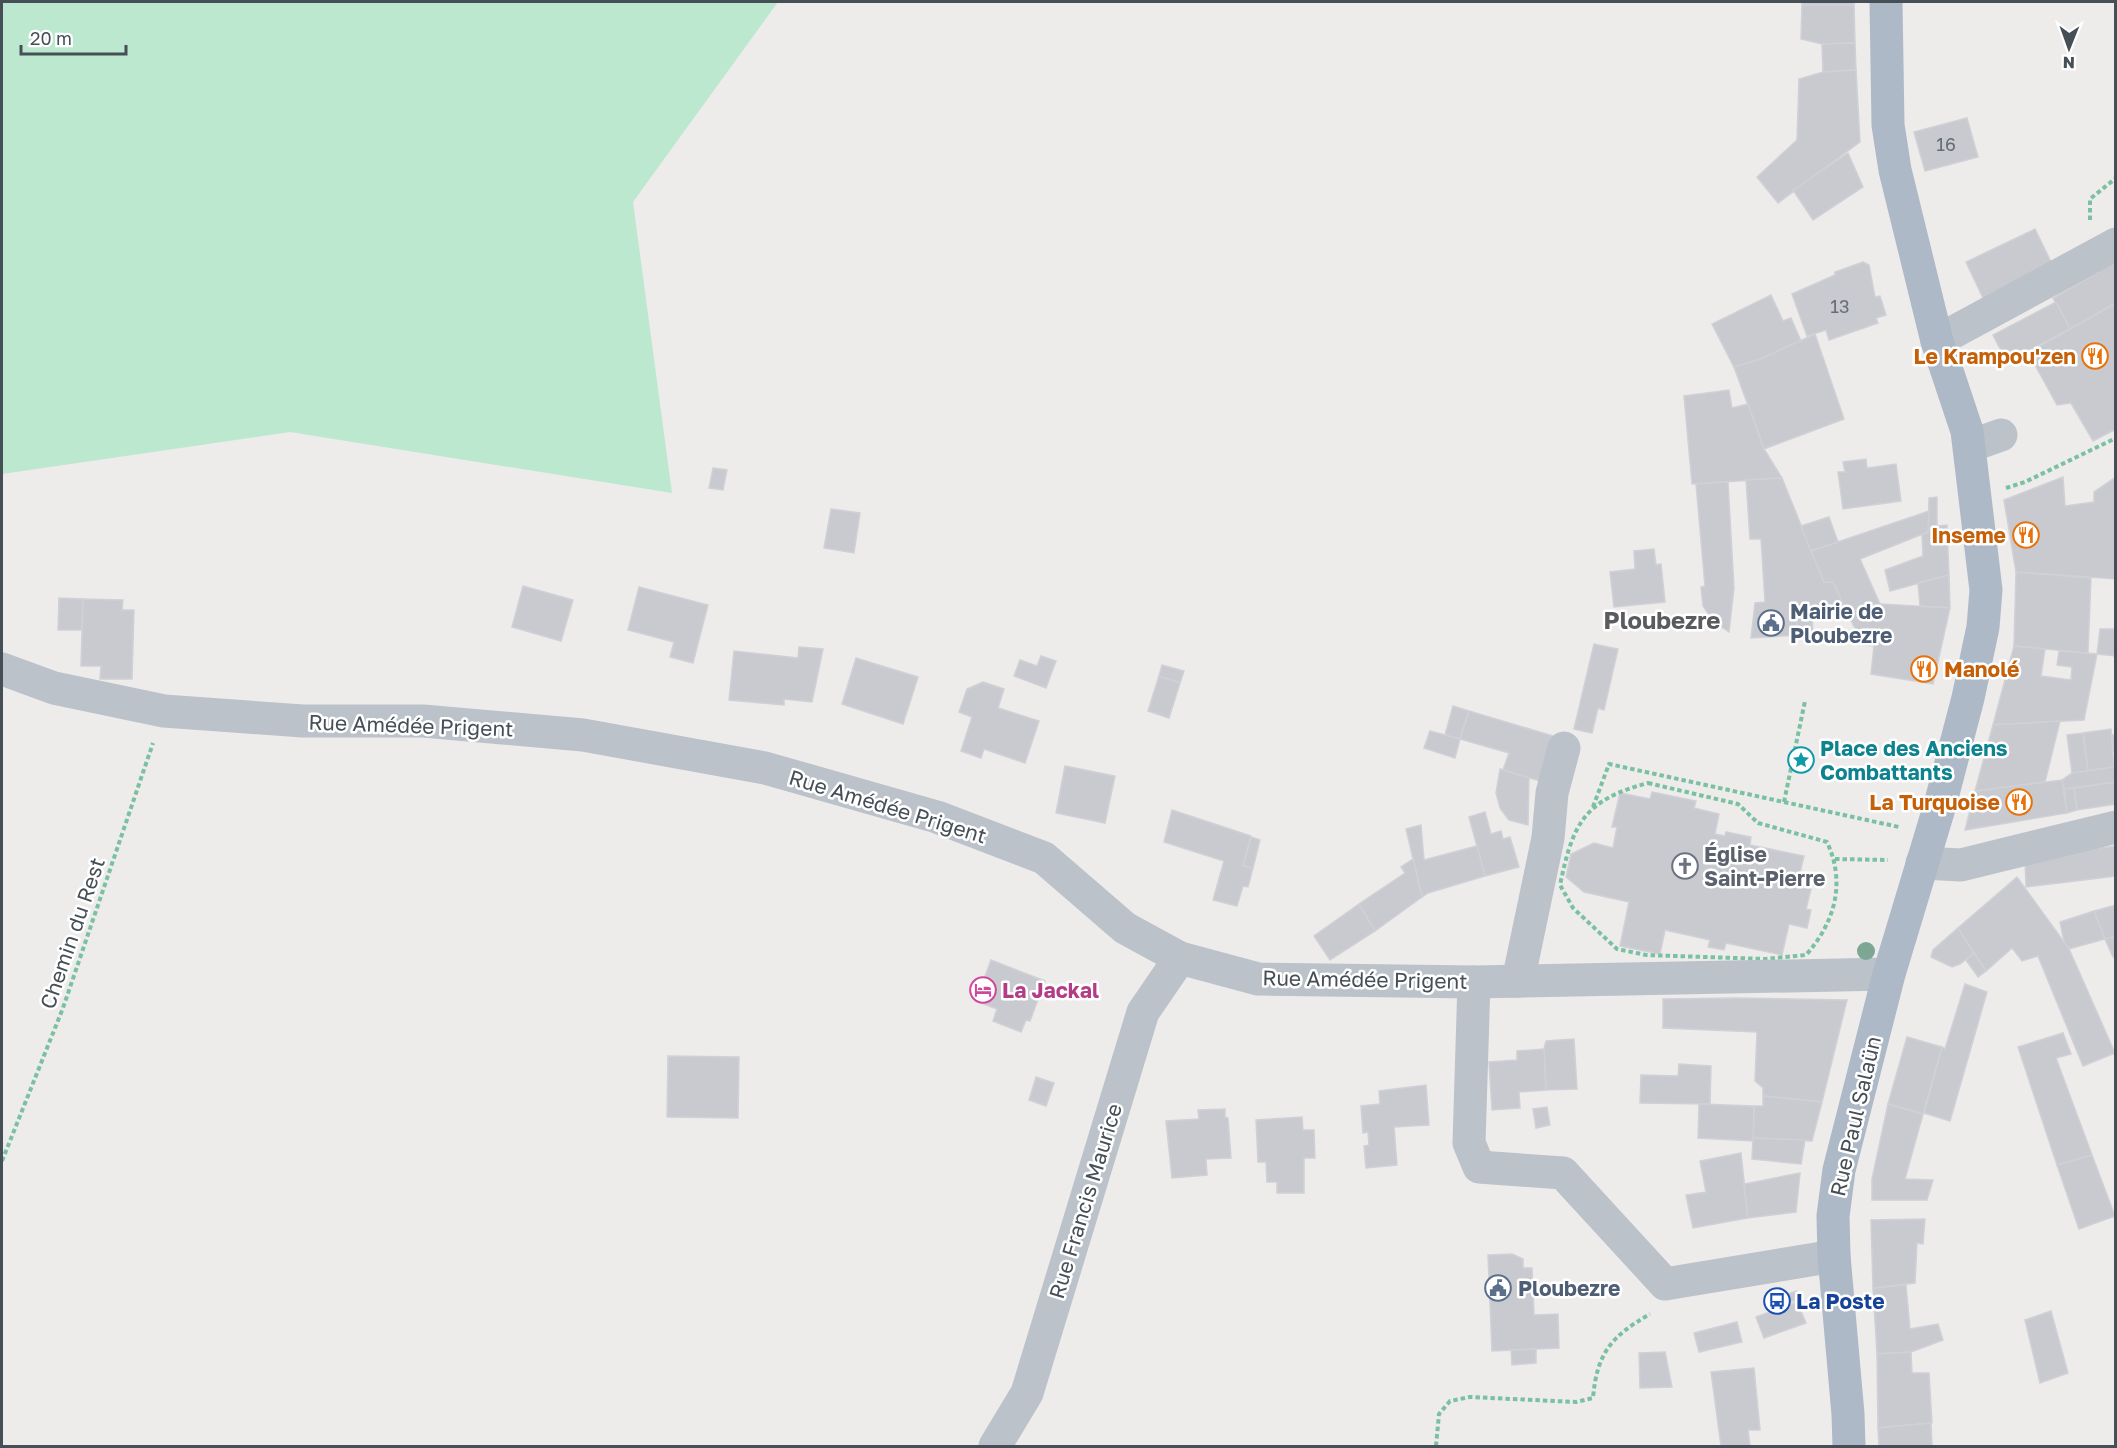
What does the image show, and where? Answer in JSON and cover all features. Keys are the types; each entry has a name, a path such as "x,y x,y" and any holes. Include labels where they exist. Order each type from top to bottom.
{"main road":[{"name":"Rue Paul Salaün","path":"1849,1446 1834,1256 1833,1216 1839,1170 1889,974 1907,861 1959,732 1983,627 1986,590 1970,446 1962,412 1937,341 1905,216 1888,125 1886,2"}],"street":[{"path":"1937,341 2109,248"},
{"path":"1970,446 2001,435"},
{"name":"Rue Amédée Prigent","path":"2,669 54,688 164,711 303,721 423,721 583,735 765,768 937,817 1044,858 1125,928 1180,958 1258,979 1518,981 1889,974"},
{"path":"1518,981 1548,838 1552,793 1564,748"},
{"path":"1907,861 1961,865 2115,827"},
{"name":"Rue Francis Maurice","path":"994,1446 1027,1394 1143,1012 1180,958"},
{"path":"1474,981 1469,1143 1479,1167 1563,1173 1665,1284 1834,1256"}],"path":[{"path":"2109,248 2088,214 2088,207 2094,194 2115,178"},
{"path":"1974,498 2025,482 2115,438"},
{"path":"1784,802 1805,701"},
{"name":"Chemin du Rest","path":"2,1161 63,1008 164,711"},
{"path":"1592,808 1609,764 1900,828"},
{"path":"1648,783 1738,804 1758,823 1827,842 1835,859 1835,907 1821,938 1806,955 1766,959 1646,955 1617,949 1573,908 1560,885 1568,848 1583,817 1592,808 1621,790 1648,783"},
{"path":"1835,859 1907,861"},
{"path":"1436,1446 1438,1414 1450,1401 1470,1397 1575,1402 1593,1398 1595,1371 1605,1351 1624,1329 1652,1313 1665,1284"}],"green space":[{"path":"2,2 778,2 633,202 672,493 290,432 2,474"}],"building":[{"path":"1802,2 1854,2 1854,5 1802,5"},
{"path":"1802,5 1854,5 1855,43 1822,44 1801,39"},
{"path":"1855,43 1856,70 1823,72 1822,44"},
{"path":"1856,70 1860,142 1778,203 1757,177 1797,140 1799,79 1823,72"},
{"path":"1967,118 1978,157 1925,171 1914,132"},
{"path":"1848,153 1863,187 1813,220 1793,190"},
{"path":"2035,229 2052,264 1983,298 1966,262"},
{"path":"1863,262 1869,265 1875,297 1880,296 1886,315 1876,318 1878,323 1829,340 1826,330 1807,336 1792,294 1835,275 1835,272"},
{"path":"2116,262 2116,303 2070,329 2053,298"},
{"path":"1771,295 1783,321 1791,318 1801,341 1758,360 1734,367 1712,324"},
{"path":"2056,302 2070,329 2007,362 1993,335"},
{"path":"2116,303 2116,429 2093,441 2071,403 2057,405 2035,365 2017,359"},
{"path":"1815,334 1844,419 1764,449 1734,367 1758,360"},
{"path":"1729,390 1732,408 1748,404 1764,449 1782,478 1692,484 1684,396"},
{"path":"1866,459 1867,468 1896,464 1901,501 1843,509 1838,472 1845,472 1843,462"},
{"path":"713,468 727,470 723,490 709,488"},
{"path":"2063,477 2065,506 2094,502 2094,492 2116,477 2116,579 2016,572 2004,500"},
{"path":"1782,478 1824,582 1833,582 1847,612 1796,616 1798,635 1751,638 1755,603 1765,602 1761,539 1750,539 1746,480"},
{"path":"1728,482 1734,588 1729,632 1713,621 1703,606 1701,587 1705,586 1696,484"},
{"path":"1937,497 1937,526 1947,525 1949,575 1890,591 1885,570 1923,556 1922,535 1928,532 1929,498"},
{"path":"831,509 860,513 854,553 824,548"},
{"path":"1929,511 1928,532 1860,559 1880,604 1847,612 1833,582 1824,582 1811,551"},
{"path":"1829,517 1838,542 1811,551 1801,526"},
{"path":"1654,549 1656,565 1661,564 1665,602 1614,607 1610,572 1635,569 1634,551"},
{"path":"2016,572 2091,578 2088,653 2014,646"},
{"path":"1949,575 1950,608 1920,606 1918,583"},
{"path":"523,586 573,600 561,641 512,627"},
{"path":"639,587 708,605 693,663 670,657 674,642 628,630"},
{"path":"59,598 83,599 82,630 58,630"},
{"path":"83,599 123,600 122,610 134,610 132,679 100,679 101,666 81,666"},
{"path":"1880,604 1950,608 1933,684 1871,674 1874,646 1863,645 1847,612"},
{"path":"1812,615 1813,633 1798,635 1796,616"},
{"path":"2100,629 2116,629 2116,656 2097,654"},
{"path":"1594,644 1618,649 1604,710 1598,708 1592,733 1574,729"},
{"path":"2014,646 2045,649 2041,676 2071,680 2072,667 2057,665 2059,651 2097,654 2084,720 1993,725"},
{"path":"799,647 823,649 812,702 784,699 784,705 729,700 734,651 798,658"},
{"path":"1041,656 1056,661 1046,688 1014,676 1020,660 1037,666"},
{"path":"856,658 918,677 903,724 842,704"},
{"path":"1162,665 1184,671 1180,683 1159,676"},
{"path":"1159,676 1180,683 1169,718 1148,711"},
{"path":"983,682 1004,689 998,708 1039,721 1025,763 984,749 981,758 961,751 972,717 959,712 967,689"},
{"path":"1453,706 1469,711 1460,739 1445,735"},
{"path":"1469,711 1553,736 1540,781 1503,770 1509,753 1460,739"},
{"path":"2060,721 2045,782 1975,791 1993,725"},
{"path":"2111,729 2114,767 2088,771 2083,733"},
{"path":"1430,731 1460,739 1455,758 1424,748"},
{"path":"2083,733 2088,771 2072,773 2067,735"},
{"path":"2112,735 2116,735 2116,752 2113,752"},
{"path":"1065,766 1115,776 1105,823 1056,813"},
{"path":"2114,767 2116,782 2064,789 2062,780 2072,773"},
{"path":"1500,769 1529,778 1528,825 1509,820 1500,808 1496,793"},
{"name":"La Turquoise","path":"2062,780 2067,813 1965,830 1975,791"},
{"path":"2116,782 2116,804 2077,810 2074,788"},
{"path":"2074,788 2077,810 2067,813 2064,789"},
{"name":"Église Saint-Pierre","path":"1652,792 1696,801 1694,808 1719,814 1715,834 1725,836 1726,832 1751,837 1750,845 1804,856 1798,881 1811,889 1806,909 1811,910 1807,928 1789,924 1782,955 1726,943 1724,950 1708,947 1710,940 1665,930 1660,954 1620,946 1629,902 1584,892 1566,877 1571,854 1594,843 1613,848 1617,827 1612,827 1620,793 1650,799"},
{"path":"1172,810 1251,836 1243,866 1253,868 1248,887 1243,886 1237,906 1213,900 1224,861 1164,842"},
{"path":"1485,812 1491,834 1501,831 1503,839 1510,837 1519,867 1485,876 1469,817"},
{"path":"1421,825 1424,860 1477,846 1485,876 1428,893 1422,897 1406,829"},
{"path":"1251,837 1260,840 1253,868 1243,866"},
{"path":"2116,846 2116,876 2026,887 2025,857"},
{"path":"1413,859 1422,897 1375,931 1359,904 1405,873 1401,867"},
{"path":"2017,877 2069,949 2115,1053 2083,1066 2038,956 2022,961 2012,948 1986,971 1958,928"},
{"path":"1359,904 1375,931 1330,960 1314,936"},
{"path":"2116,905 2116,936 2105,939 2094,911"},
{"path":"2094,911 2105,939 2069,949 2064,942 2060,922"},
{"path":"1958,928 1974,953 1952,967 1931,957 1933,950"},
{"path":"2116,936 2116,956 2113,957 2105,939"},
{"path":"1974,953 1986,971 1978,977 1966,960"},
{"path":"991,960 1045,981 1030,1021 1026,1020 1021,1032 993,1021 997,1009 976,1001"},
{"path":"1965,984 1987,992 1950,1121 1924,1113 1942,1047 1945,1049"},
{"path":"1663,999 1847,1000 1822,1102 1763,1096 1763,1088 1755,1081 1757,1032 1663,1028"},
{"path":"2063,1033 2071,1054 2056,1058 2092,1155 2057,1165 2018,1047"},
{"path":"1907,1037 1942,1047 1923,1114 1888,1104"},
{"path":"1574,1039 1577,1089 1546,1090 1544,1049 1546,1041"},
{"path":"1544,1049 1546,1090 1519,1092 1520,1108 1492,1110 1489,1062 1517,1060 1517,1051"},
{"path":"668,1056 739,1057 738,1118 667,1117"},
{"path":"1679,1064 1711,1066 1710,1104 1640,1103 1641,1075 1678,1076"},
{"path":"1036,1077 1054,1083 1046,1106 1029,1100"},
{"path":"1426,1085 1429,1125 1394,1127 1397,1165 1366,1168 1364,1146 1369,1145 1368,1132 1363,1133 1361,1106 1380,1104 1379,1091"},
{"path":"1763,1096 1822,1102 1812,1141 1753,1138 1754,1106 1763,1106"},
{"path":"1699,1104 1754,1106 1753,1141 1698,1138"},
{"path":"1888,1104 1923,1114 1905,1179 1933,1180 1927,1200 1872,1200 1872,1179"},
{"path":"1547,1107 1550,1125 1536,1128 1533,1109"},
{"path":"1225,1109 1225,1117 1228,1118 1231,1158 1206,1159 1207,1175 1172,1178 1166,1121 1199,1119 1198,1110"},
{"path":"1302,1117 1303,1130 1314,1130 1315,1158 1304,1158 1304,1193 1277,1193 1277,1182 1267,1182 1266,1162 1258,1162 1256,1120"},
{"path":"1753,1138 1805,1140 1801,1164 1752,1159"},
{"path":"1741,1153 1748,1218 1693,1228 1686,1195 1706,1192 1700,1161"},
{"path":"2092,1155 2115,1216 2079,1229 2057,1165"},
{"path":"1800,1173 1796,1212 1748,1218 1744,1184"},
{"path":"1925,1219 1923,1244 1917,1243 1915,1283 1873,1288 1871,1220"},
{"path":"1512,1254 1523,1259 1523,1268 1532,1268 1534,1315 1558,1314 1559,1348 1492,1351 1488,1255"},
{"path":"1906,1285 1910,1329 1938,1324 1943,1340 1911,1352 1877,1354 1873,1288"},
{"path":"1797,1291 1800,1299 1780,1305 1778,1297"},
{"path":"1797,1302 1806,1323 1764,1338 1756,1317"},
{"path":"2051,1311 2068,1373 2040,1383 2025,1320"},
{"path":"1737,1322 1742,1342 1699,1352 1694,1333"},
{"path":"1536,1349 1536,1363 1512,1365 1511,1350"},
{"path":"1665,1352 1672,1387 1640,1388 1639,1353"},
{"path":"1911,1352 1912,1373 1929,1373 1932,1423 1878,1428 1877,1354"},
{"path":"1754,1368 1760,1430 1748,1430 1750,1446 1721,1446 1711,1372"},
{"path":"1931,1423 1932,1446 1879,1446 1878,1428"}],"place":[{"name":"Le Krampou'zen","path":"2095,356"},
{"name":"Inseme","path":"2026,535"},
{"name":"Mairie de Ploubezre","path":"1771,623"},
{"name":"Manolé","path":"1924,669"},
{"name":"Place des Anciens Combattants","path":"1801,760"},
{"name":"La Turquoise","path":"2019,802"},
{"name":"Église Saint-Pierre","path":"1685,866"},
{"name":"La Jackal","path":"983,990"},
{"name":"Ploubezre","path":"1498,1288"},
{"name":"La Poste","path":"1777,1301"}],"district":[{"name":"Ploubezre","path":"1662,619"}]}
